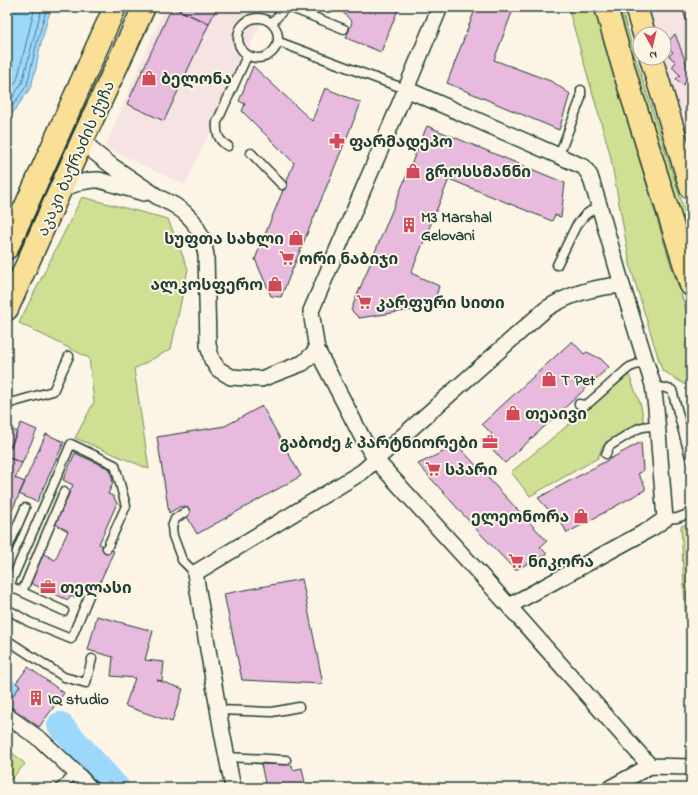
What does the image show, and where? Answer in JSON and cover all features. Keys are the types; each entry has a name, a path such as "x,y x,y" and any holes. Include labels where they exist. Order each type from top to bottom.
{"main road":[{"name":"აკაკი ბაქრაძის ქუჩა","path":"7,248 115,7"},
{"name":"აკაკი ბაქრაძის ქუჩა","path":"7,309 83,138 144,7"},
{"path":"606,7 627,80 691,285"},
{"path":"636,7 642,26"},
{"path":"654,66 691,188"}],"street":[{"path":"440,7 312,311 317,350 363,439 376,460 650,766"},
{"path":"406,89 584,166 590,176 653,385 665,518 652,528 508,606"},
{"path":"83,138 94,152 106,162 158,197 174,205 193,221 203,241 206,255 208,345 212,360 218,369 231,378 262,379 303,363 317,350"},
{"path":"60,190 82,181 99,180 158,197"},
{"path":"233,788 195,573 362,472 546,310 556,303 571,295 587,290 606,286 622,285"},
{"path":"7,716 41,740 90,788"},
{"path":"610,788 650,766 691,767"}],"lane":[{"path":"272,23 286,7"},
{"path":"290,7 344,29"},
{"path":"253,18 263,18 272,23 278,32 279,42 272,53 267,57 260,59 253,58 247,56 243,52 238,43 238,32 248,20 253,18"},
{"path":"279,42 406,89"},
{"path":"228,146 223,144 218,136 216,131 217,122 247,56"},
{"path":"559,155 581,98 581,90"},
{"path":"251,153 282,185"},
{"path":"557,265 576,226 585,215 599,205"},
{"path":"7,404 53,390 69,356"},
{"path":"578,404 585,405 590,402 630,367 646,361"},
{"path":"653,385 672,390 691,461"},
{"path":"606,454 611,445 637,429 657,425"},
{"path":"64,611 22,592 8,588 71,444 115,465 126,506 107,548"},
{"path":"22,592 64,492"},
{"path":"7,550 25,508"},
{"path":"185,512 176,519 172,527 173,536 182,560 195,573"},
{"path":"665,518 677,518 691,513"},
{"path":"7,609 29,622 71,639 91,591"},
{"path":"7,640 64,677 86,684 92,659"},
{"path":"218,710 272,712 299,707"},
{"path":"227,757 286,760"},
{"path":"60,788 76,773"}],"shaded area":[{"path":"165,7 268,7 185,185 105,147"},
{"path":"642,7 691,7 691,159 662,66 672,66 672,26 648,26"}],"green space":[{"path":"568,7 596,7 622,102 670,262 691,324 691,398 687,386 662,370 631,269 610,154"},
{"path":"616,7 621,7 632,46 632,61"},
{"path":"633,66 638,66 691,231 691,247"},
{"path":"82,197 168,219 188,269 171,349 134,369 149,469 75,438 94,402 89,358 19,323"},
{"path":"629,375 641,406 644,424 602,447 598,458 530,496 511,472"},
{"path":"691,523 691,734 681,526"},
{"path":"7,748 25,764 7,784"}],"water":[{"path":"7,7 51,7 31,87 7,121"}],"building":[{"path":"172,7 209,24 164,121 127,104"},
{"path":"181,7 217,7 209,24 179,10"},
{"path":"338,7 399,7 381,52 346,38 352,22"},
{"path":"476,7 514,7 494,60 553,82 570,94 559,130 447,83"},
{"path":"681,7 691,7 691,31"},
{"path":"675,34 691,76 683,85 676,79 680,75 672,67 676,62 672,59 672,37"},
{"path":"253,66 312,121 325,88 361,103 281,297 271,296 255,259 294,163 242,111 245,104 239,101"},
{"path":"691,84 691,106 685,86"},
{"path":"691,108 691,127 685,109"},
{"name":"M3 Marshal Gelovani","path":"427,126 565,183 561,217 555,215 552,221 449,179 411,273 439,286 436,296 439,306 359,318 351,310"},
{"path":"572,341 584,354 587,352 601,359 609,367 505,463 485,441 492,434 482,424"},
{"path":"262,406 301,476 197,534 181,506 169,513 157,437 225,426"},
{"path":"21,423 37,430 22,463 7,457"},
{"path":"7,427 17,432 11,447 7,445"},
{"path":"46,434 64,442 37,502 19,494"},
{"path":"641,442 643,471 638,474 645,486 645,490 567,533 559,518 557,519 538,498"},
{"path":"459,447 547,541 540,547 547,554 515,570 418,464 447,450 451,454"},
{"path":"75,453 110,469 113,483 108,494 113,496 117,503 99,544 114,551 95,593 87,589 74,597 70,596 68,600 28,582 42,553 55,560 68,531 55,524 73,485 63,480"},
{"path":"7,457 22,463 15,478 25,482 7,521"},
{"path":"302,579 323,684 242,680 224,594"},
{"path":"97,616 153,631 145,660 164,662 162,681 157,680 183,689 172,722 125,706 135,678 111,676 113,657 88,650"},
{"name":"IQ studio","path":"28,667 64,693 39,727 7,704 20,686 16,683"},
{"path":"261,764 292,765 293,770 302,768 306,788 266,788"}],"waterway":[{"path":"60,725 117,788"}],"place":[{"name":"ბელონა","path":"149,78"},
{"name":"ფარმადეპო","path":"337,141"},
{"name":"გროსსმანნი","path":"413,171"},
{"name":"M3 Marshal Gelovani","path":"409,225"},
{"name":"სუფთა სახლი","path":"296,238"},
{"name":"ორი ნაბიჯი","path":"287,258"},
{"name":"ალკოსფერო","path":"275,284"},
{"name":"კარფური სითი","path":"364,302"},
{"name":"T Pet","path":"549,379"},
{"name":"თეაივი","path":"513,413"},
{"name":"გაბოძე & პარტნიორები","path":"490,442"},
{"name":"სპარი","path":"433,469"},
{"name":"ელეონორა","path":"581,516"},
{"name":"ნიკორა","path":"516,561"},
{"name":"თელასი","path":"48,587"},
{"name":"IQ studio","path":"36,698"}]}
